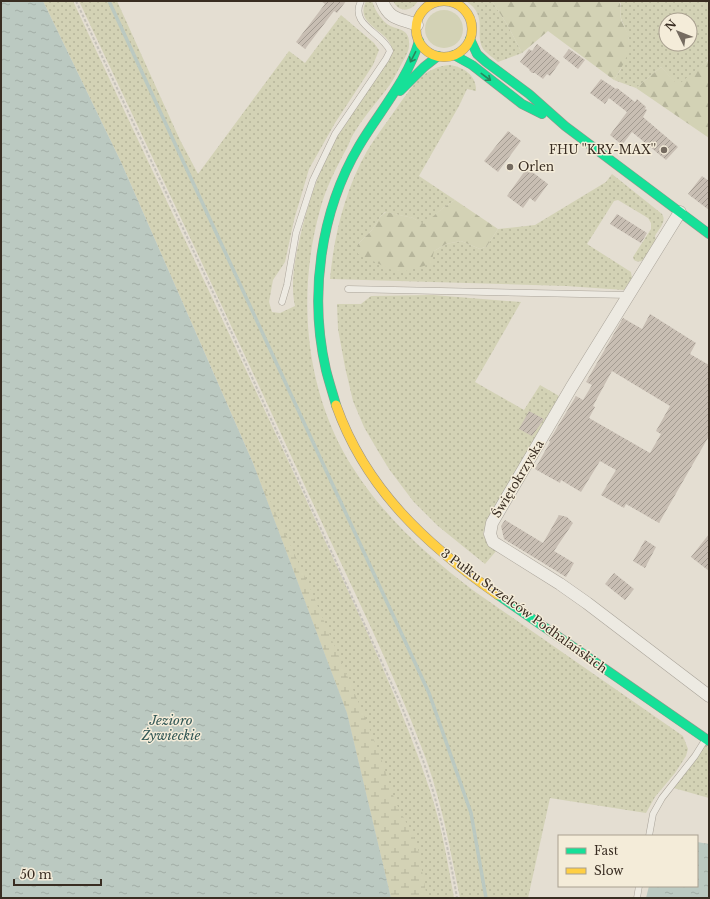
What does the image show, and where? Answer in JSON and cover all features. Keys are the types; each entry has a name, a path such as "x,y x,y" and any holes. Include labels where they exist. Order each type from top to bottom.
{"main road":[{"path":"441,1 455,2 464,9 469,17 472,26 470,39 465,47 454,55 446,57 438,56 427,51 419,41 417,25 421,13 427,4 441,1"},
{"path":"470,39 477,54 482,59 529,94 565,126 709,234"},
{"path":"391,99 414,56 419,41"},
{"path":"454,55 472,65 522,104 565,126"},
{"path":"391,99 424,67 438,56"},
{"name":"3 Pułku Strzelców Podhalańskich","path":"391,99 366,134 348,166 334,201 324,237 321,258 318,300 321,346 334,402 350,440 367,469 385,495 395,507 434,545 502,598 707,740"}],"street":[{"path":"382,1 387,11 392,16 417,25"},
{"name":"Świętokrzyska","path":"680,212 572,388 518,487 492,523 490,534 493,542 587,602 709,696"}],"lane":[{"path":"282,302 287,285 296,233 313,180 335,134 390,51 387,44 374,34 359,17 357,8 361,1"},
{"path":"348,289 629,295"},
{"path":"649,835 653,814 662,798 707,740"},
{"path":"637,898 639,887"}],"path":[{"path":"76,1 222,312 399,700 412,731 432,790 449,852 457,898"}],"green space":[{"path":"43,1 73,1 355,606 400,709 431,793 443,838 454,898 391,898 347,713 253,463 121,162"},
{"path":"79,1 117,1 180,140 198,174 289,51 305,63 341,15 374,43 379,50 373,65 335,123 309,169 294,220 285,262 273,280 269,302 272,312 280,313 295,306 293,280 296,254 314,187 324,163 335,139 348,117 392,52 391,45 387,38 369,23 365,17 363,10 366,1 372,1 378,14 387,24 407,34 409,45 406,57 391,83 353,134 325,193 320,210 308,276 307,310 310,344 316,378 325,410 338,441 367,489 394,521 425,551 474,591 683,736 688,749 686,756 675,773 655,797 646,813 550,798 528,898 460,898 453,861 435,787 423,751 397,686 224,309"},
{"path":"393,1 418,1 415,5 405,10 398,8"},
{"path":"466,1 492,1 508,26 522,53 498,62 487,53 483,49 480,41 480,24 477,12"},
{"path":"492,1 619,1 621,8 621,19 629,40 625,61 614,80 548,31 522,53 508,26"},
{"path":"619,1 709,1 709,57 707,61 678,86 661,67 636,88 614,80 621,69 629,39 621,18 621,4"},
{"path":"440,10 448,10 458,15 462,22 462,36 458,43 448,48 440,48 430,43 428,40 425,33 425,25 430,15 433,13"},
{"path":"707,61 709,62 709,138 636,88 661,67 678,85"},
{"path":"450,65 465,70 469,73 476,86 476,91 467,89 459,106 419,176 455,200 443,208 424,225 413,218 385,212 372,230 358,244 434,251 446,244 461,241 480,249 487,246 498,229 535,225 606,182 612,174 662,214 664,219 655,236 656,240 641,261 635,261 633,257 651,229 651,223 648,218 618,200 614,201 587,244 631,272 632,278 624,290 566,286 330,279 334,246 342,213 352,181 367,151 414,85 433,69"},
{"path":"455,200 498,229 487,246 480,249 461,241 446,244 434,251 431,264 402,272 394,271 358,254 358,244 372,230 380,217 386,212 413,218 424,224"},
{"path":"433,295 521,302 475,382 524,410 540,385 559,396 487,523 483,533 487,541 497,550 485,564 438,526 413,501 389,469 364,427 353,401 345,367 338,329 337,304 361,304 371,296"},
{"path":"253,463 310,588 366,720 380,755 395,801 417,843 427,898 391,898 347,713"},
{"path":"709,736 709,798 670,787"}],"water":[{"name":"Jezioro Żywieckie","path":"1,1 43,1 121,162 253,463 347,713 391,898 1,898"},
{"path":"698,842 709,844 709,898 646,898 649,887 698,887"}],"building":[{"path":"321,1 346,1 337,13 334,11 305,49 296,42 325,4"},
{"path":"537,44 560,62 550,76 547,74 543,79 535,73 532,73 520,62 529,49 532,51"},
{"path":"569,49 585,60 578,69 563,57"},
{"path":"601,79 616,89 617,88 635,102 637,99 646,107 645,109 647,110 643,117 678,147 666,160 632,132 622,145 610,135 627,112 609,98 605,104 590,93"},
{"path":"508,131 521,141 498,172 484,161"},
{"path":"527,168 548,184 535,202 530,198 523,208 507,196"},
{"path":"702,176 709,181 709,210 688,194"},
{"path":"617,214 647,233 641,243 610,224"},
{"path":"650,314 696,343 690,354 709,365 709,436 659,523 626,504 624,508 601,495 616,470 600,461 581,492 561,480 560,483 535,469 550,442 549,441 576,396 583,400 592,385 586,382 623,318 642,329","holes":["612,371 670,406 656,431 661,434 650,453 589,418 595,407 593,406"]},
{"path":"529,411 544,419 532,436 519,429"},
{"path":"559,515 567,517 573,523 554,551 574,563 566,577 504,539 501,526 505,520 543,543"},
{"path":"709,534 709,571 691,557"},
{"path":"645,540 656,547 645,568 633,561"},
{"path":"614,573 634,589 625,600 605,584"}],"waterway":[{"path":"109,1 429,693 471,813 486,898"}],"traffic: fast":[{"path":"470,39 477,54 486,62 529,94 565,126 709,234"},
{"path":"336,405 326,370 318,313 319,284 327,226 335,198 346,172 359,146 408,69 419,41"},
{"path":"454,55 472,65 522,104 542,114"},
{"path":"400,91 424,67 438,56"},
{"path":"498,595 709,741"}],"traffic: slow":[{"path":"444,1 455,3 464,9 470,18 472,29 470,40 464,49 455,55 444,57 433,55 424,49 418,40 416,29 418,18 424,9 433,3 444,1"},
{"path":"336,405 349,436 364,464 402,513 423,535 447,556 498,595"}],"place":[{"name":"FHU ''KRY-MAX''","path":"664,150"},
{"name":"Orlen","path":"510,167"}]}
